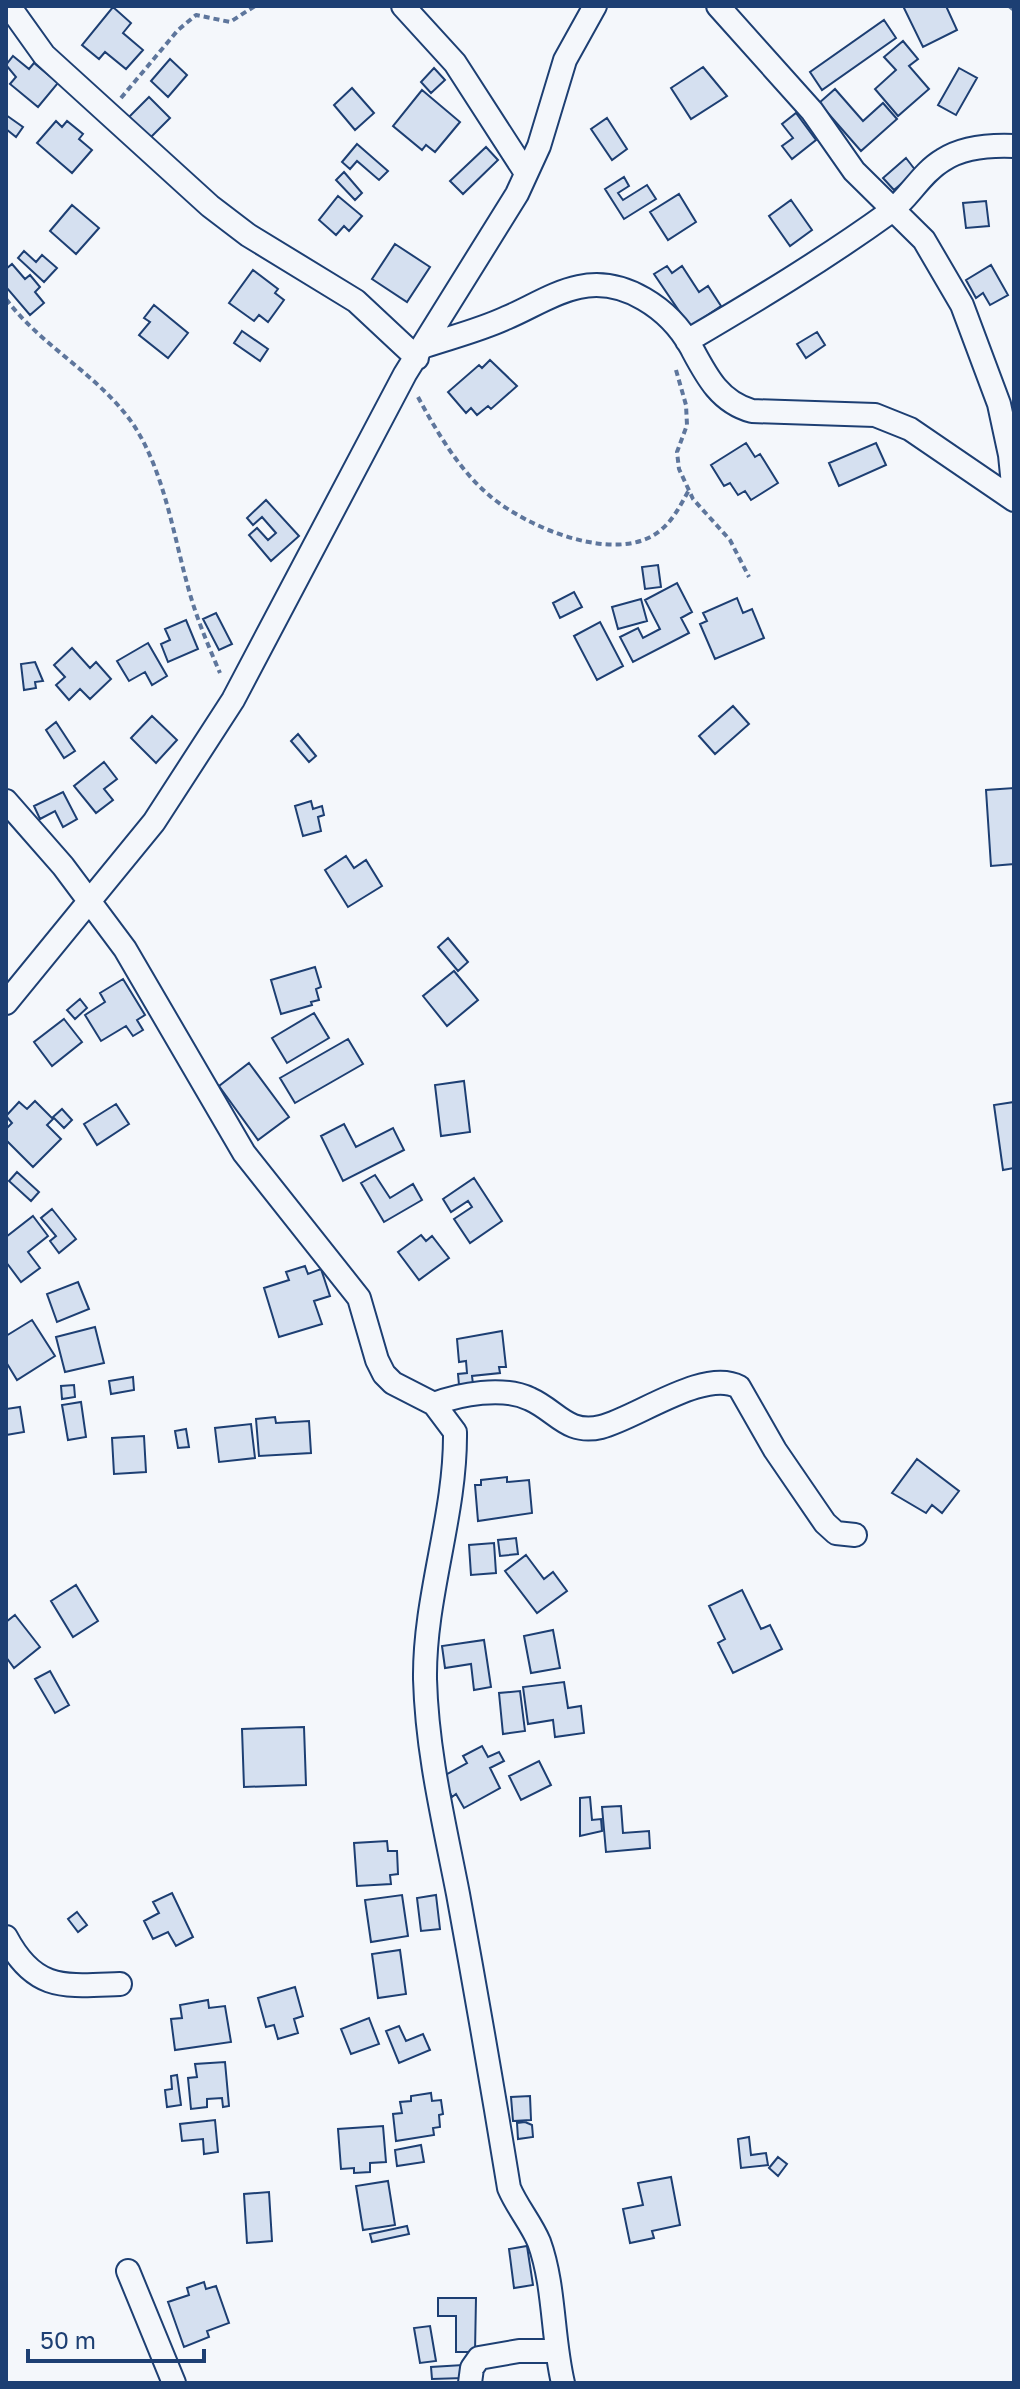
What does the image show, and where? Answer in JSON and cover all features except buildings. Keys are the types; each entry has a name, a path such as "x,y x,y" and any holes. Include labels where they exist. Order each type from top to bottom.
{"street":[{"path":"9,6 44,55 210,206 248,235 356,301 415,359"},
{"path":"403,6 455,63 526,173"},
{"path":"6,1003 176,793 233,700 415,359 526,173 565,60 595,6"},
{"path":"718,6 812,111 854,171 924,240 962,305 999,404 1010,455 1014,497"},
{"path":"687,341 758,302 809,264 894,209 942,160 969,149 1014,146"},
{"path":"415,359 567,291 593,285 639,295 674,322 709,380 737,407 752,411 875,415 910,429 1014,497"},
{"path":"6,801 89,899 125,949 244,1153 359,1298 380,1368 393,1383 434,1404 455,1432 455,1452 425,1659 428,1731 435,1791 473,1978 509,2188 519,2213 538,2240 563,2383"},
{"path":"434,1404 461,1396 522,1395 573,1428 601,1427 692,1388 731,1383 739,1387 775,1450 825,1523 836,1533 855,1535"},
{"path":"6,1937 30,1972 43,1980 58,1985 120,1984"},
{"path":"128,2271 174,2383"},
{"path":"470,2383 472,2368 479,2358 519,2351 555,2351"}],"path":[{"path":"108,115 164,46 196,15 230,22 255,6"},
{"path":"1009,6 1014,10"},
{"path":"6,299 19,317 108,393 134,426 148,454 177,539 199,623 233,700"},
{"path":"415,359 456,458 490,496 532,522 576,540 608,545 638,543 660,531 676,514 689,490"},
{"path":"673,361 686,405 687,425 677,452 689,490 702,513 730,540 749,577"}]}
